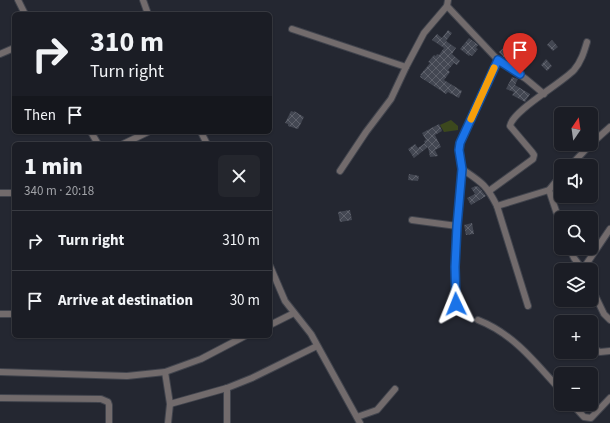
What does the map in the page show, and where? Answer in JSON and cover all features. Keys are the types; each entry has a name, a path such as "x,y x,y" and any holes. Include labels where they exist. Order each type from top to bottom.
{"street":[{"path":"18,0 24,12"},
{"path":"143,0 147,12"},
{"path":"340,171 366,132 391,99 424,33 448,3 498,60 526,79 544,94"},
{"path":"292,28 406,67"},
{"path":"489,190 534,155 510,126 510,124 521,112 572,72 582,58 587,42"},
{"path":"0,54 12,49"},
{"path":"456,304 455,267 462,169 459,150 460,143 498,60"},
{"path":"598,138 610,127"},
{"path":"127,142 144,134"},
{"path":"577,159 584,151"},
{"path":"462,169 478,179 489,190 497,206 528,306"},
{"path":"497,206 549,190 554,184"},
{"path":"549,190 556,211"},
{"path":"0,193 12,193"},
{"path":"412,220 457,226"},
{"path":"587,263 610,229"},
{"path":"272,271 280,292 294,313 311,334 359,420 378,410 395,389"},
{"path":"598,302 604,314 610,320"},
{"path":"272,325 294,313"},
{"path":"0,314 12,314"},
{"path":"478,320 494,326 518,344 554,383"},
{"path":"0,372 128,376 165,372 201,358 241,338"},
{"path":"170,404 227,388 276,368 317,346"},
{"path":"598,351 610,351"},
{"path":"165,372 170,404 168,423"},
{"path":"227,388 227,423"},
{"path":"0,398 101,399 108,402 109,405 109,423"},
{"path":"598,411 610,398"},
{"path":"578,411 584,417 591,418 598,411"}],"green space":[{"path":"451,120 458,126 458,130 444,132 440,125"}],"building":[{"path":"448,30 452,33 446,41 456,48 452,54 460,61 457,65 454,63 448,70 450,72 444,80 462,91 459,98 448,92 446,94 420,77 430,63 428,62 434,55 439,55 444,48 432,40 437,34 442,38"},
{"path":"469,38 478,45 476,48 478,49 472,56 469,56 460,49"},
{"path":"552,40 558,47 553,51 547,45"},
{"path":"518,41 524,48 516,55 514,52 505,59 499,52 504,47 507,50"},
{"path":"546,59 552,66 547,71 541,65"},
{"path":"512,77 518,79 515,85 530,94 525,102 512,95 514,92 506,89"},
{"path":"291,111 294,111 304,117 298,129 288,126 288,124 285,123"},
{"path":"439,124 442,131 435,135 441,147 435,150 438,156 430,157 428,147 414,158 408,149 415,144 418,148 425,143 424,141 426,140 422,133"},
{"path":"409,174 419,176 418,181 408,180"},
{"path":"476,186 479,187 486,196 471,205 467,198 475,194 471,188"},
{"path":"350,210 352,220 340,222 338,212"},
{"path":"472,223 474,234 466,235 464,225"}],"slow traffic":[{"path":"471,119 494,68"}],"route":[{"path":"456,304 455,267 458,208 462,169 459,146 498,60 520,74"}]}
